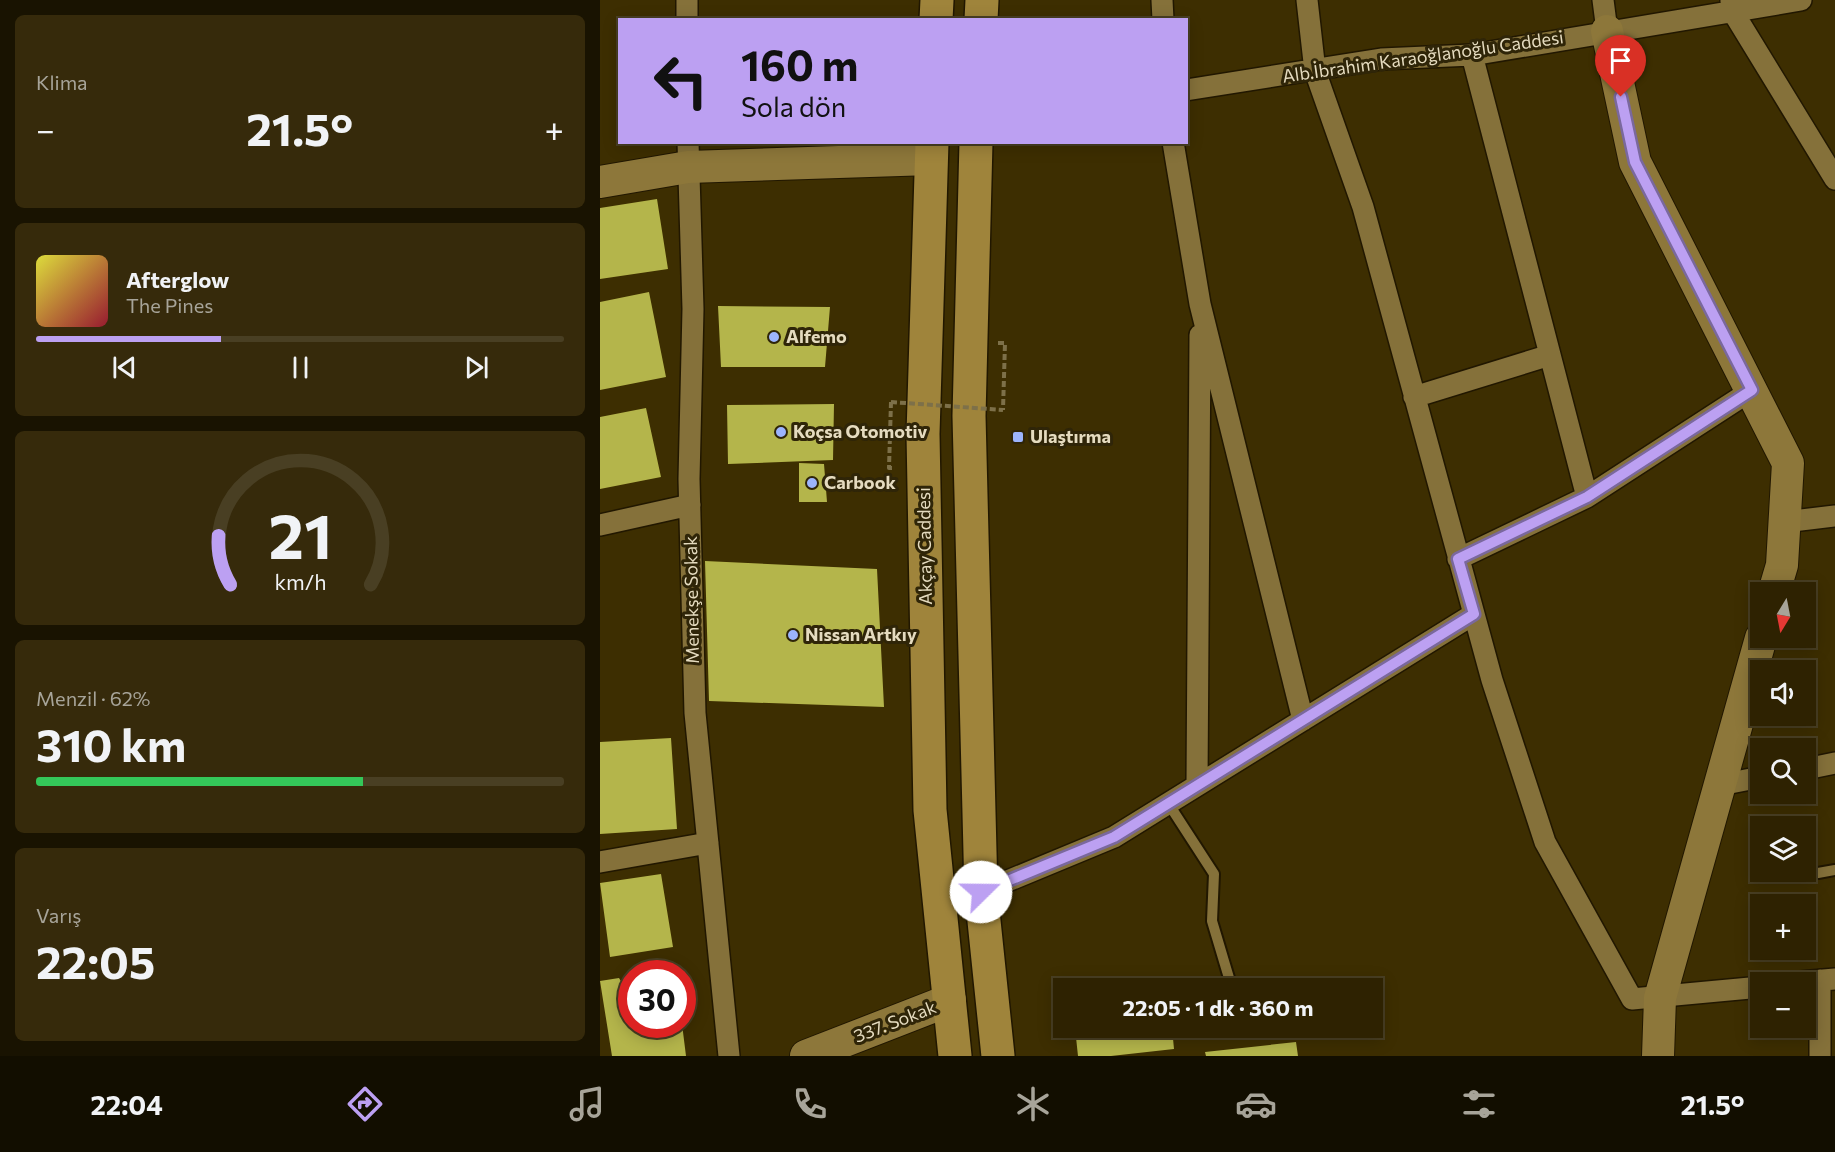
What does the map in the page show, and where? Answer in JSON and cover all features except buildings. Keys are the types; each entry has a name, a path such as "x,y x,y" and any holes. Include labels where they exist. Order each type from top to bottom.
{"highway":[{"path":"936,0 936,18"},
{"path":"981,18 982,0"},
{"path":"976,144 969,416 981,892 998,1056"},
{"name":"Akçay Caddesi","path":"932,151 923,434 930,799 955,1056"}],"street":[{"path":"687,0 687,18"},
{"path":"1162,0 1163,18"},
{"path":"1307,0 1316,71 1363,207 1458,559 1545,842 1632,999 1750,988"},
{"path":"1603,0 1607,31 1635,162 1788,463 1782,565 1777,582"},
{"name":"Alb.İbrahim Karaoğlanoğlu Caddesi","path":"1188,90 1382,59 1472,54 1607,31 1732,6 1801,0"},
{"path":"1732,6 1832,169"},
{"path":"1472,54 1587,497"},
{"path":"1173,144 1200,304 1303,720"},
{"path":"600,182 688,155 932,151"},
{"name":"Menekşe Sokak","path":"688,155 693,309 690,504 695,713 729,1056"},
{"path":"1197,785 1200,304"},
{"path":"1414,398 1550,356"},
{"path":"1458,559 1587,497 1752,390"},
{"path":"600,525 690,504"},
{"path":"1784,522 1835,516"},
{"path":"981,892 1114,837 1474,614"},
{"path":"1658,1056 1660,998 1758,648"},
{"path":"1816,767 1835,763"},
{"path":"1720,785 1750,779"},
{"path":"600,862 708,843"},
{"path":"1818,980 1820,1056"},
{"name":"337. Sokak","path":"806,1056 950,1000"}],"lane":[{"path":"1168,804 1214,874 1212,921 1229,978"},
{"path":"1818,873 1835,870"}],"path":[{"path":"891,445 891,402 1003,411 1004,363"}],"place":[{"name":"Alfemo","path":"774,337"},
{"name":"Koçsa Otomotiv","path":"781,432"},
{"name":"Ulaştırma","path":"1018,437"},
{"name":"Carbook","path":"812,483"},
{"name":"Nissan Artkıy","path":"793,635"}],"route":[{"path":"981,892 1114,837 1474,614 1458,559 1587,497 1752,390 1635,162 1621,97"}]}
